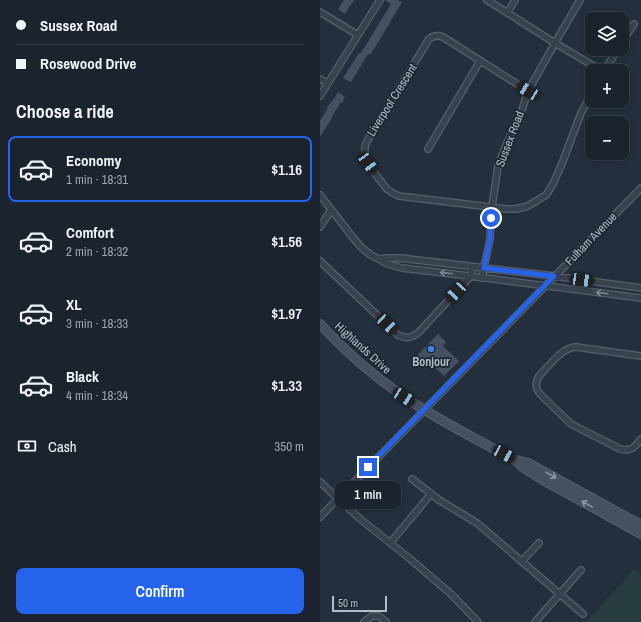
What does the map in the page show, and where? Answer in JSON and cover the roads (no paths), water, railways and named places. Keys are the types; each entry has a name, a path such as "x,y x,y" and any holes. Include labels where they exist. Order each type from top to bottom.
{"main road":[{"name":"Highlands Drive","path":"320,324 351,355 384,382 424,410 515,460 524,468 543,480 641,534"},
{"name":"Highlands Drive","path":"515,460 528,463 641,525"}],"street":[{"path":"320,96 380,0"},
{"path":"487,0 591,64"},
{"path":"508,12 515,0"},
{"name":"Sussex Road","path":"482,278 490,239 492,207 498,166 521,113 528,91 580,0"},
{"path":"320,12 358,35"},
{"path":"629,32 634,24"},
{"name":"Liverpool Crescent","path":"492,207 394,195 386,188 368,163 365,158 364,148 432,37 444,37 528,91"},
{"path":"428,149 480,61"},
{"path":"320,79 328,83"},
{"path":"492,207 522,208 546,194 553,184 585,106"},
{"name":"Fulham Avenue","path":"320,517 641,188"},
{"path":"320,194 362,248 371,255 388,264 402,268 641,298"},
{"path":"320,227 331,210"},
{"path":"380,259 400,258 641,288"},
{"path":"320,261 398,335 403,338 413,337 418,333 470,276 472,267"},
{"path":"641,356 570,347 561,353 539,376 536,385 540,394 566,420 576,427 624,450 631,449 641,440"},
{"path":"412,479 439,500 476,523 583,614"},
{"path":"320,482 365,523 451,594 478,622"},
{"path":"390,543 431,494"},
{"path":"522,562 539,543"},
{"path":"535,622 581,570"},
{"path":"364,622 372,616 379,616 386,622"}],"place":[{"name":"Bonjour","path":"431,349"}]}
